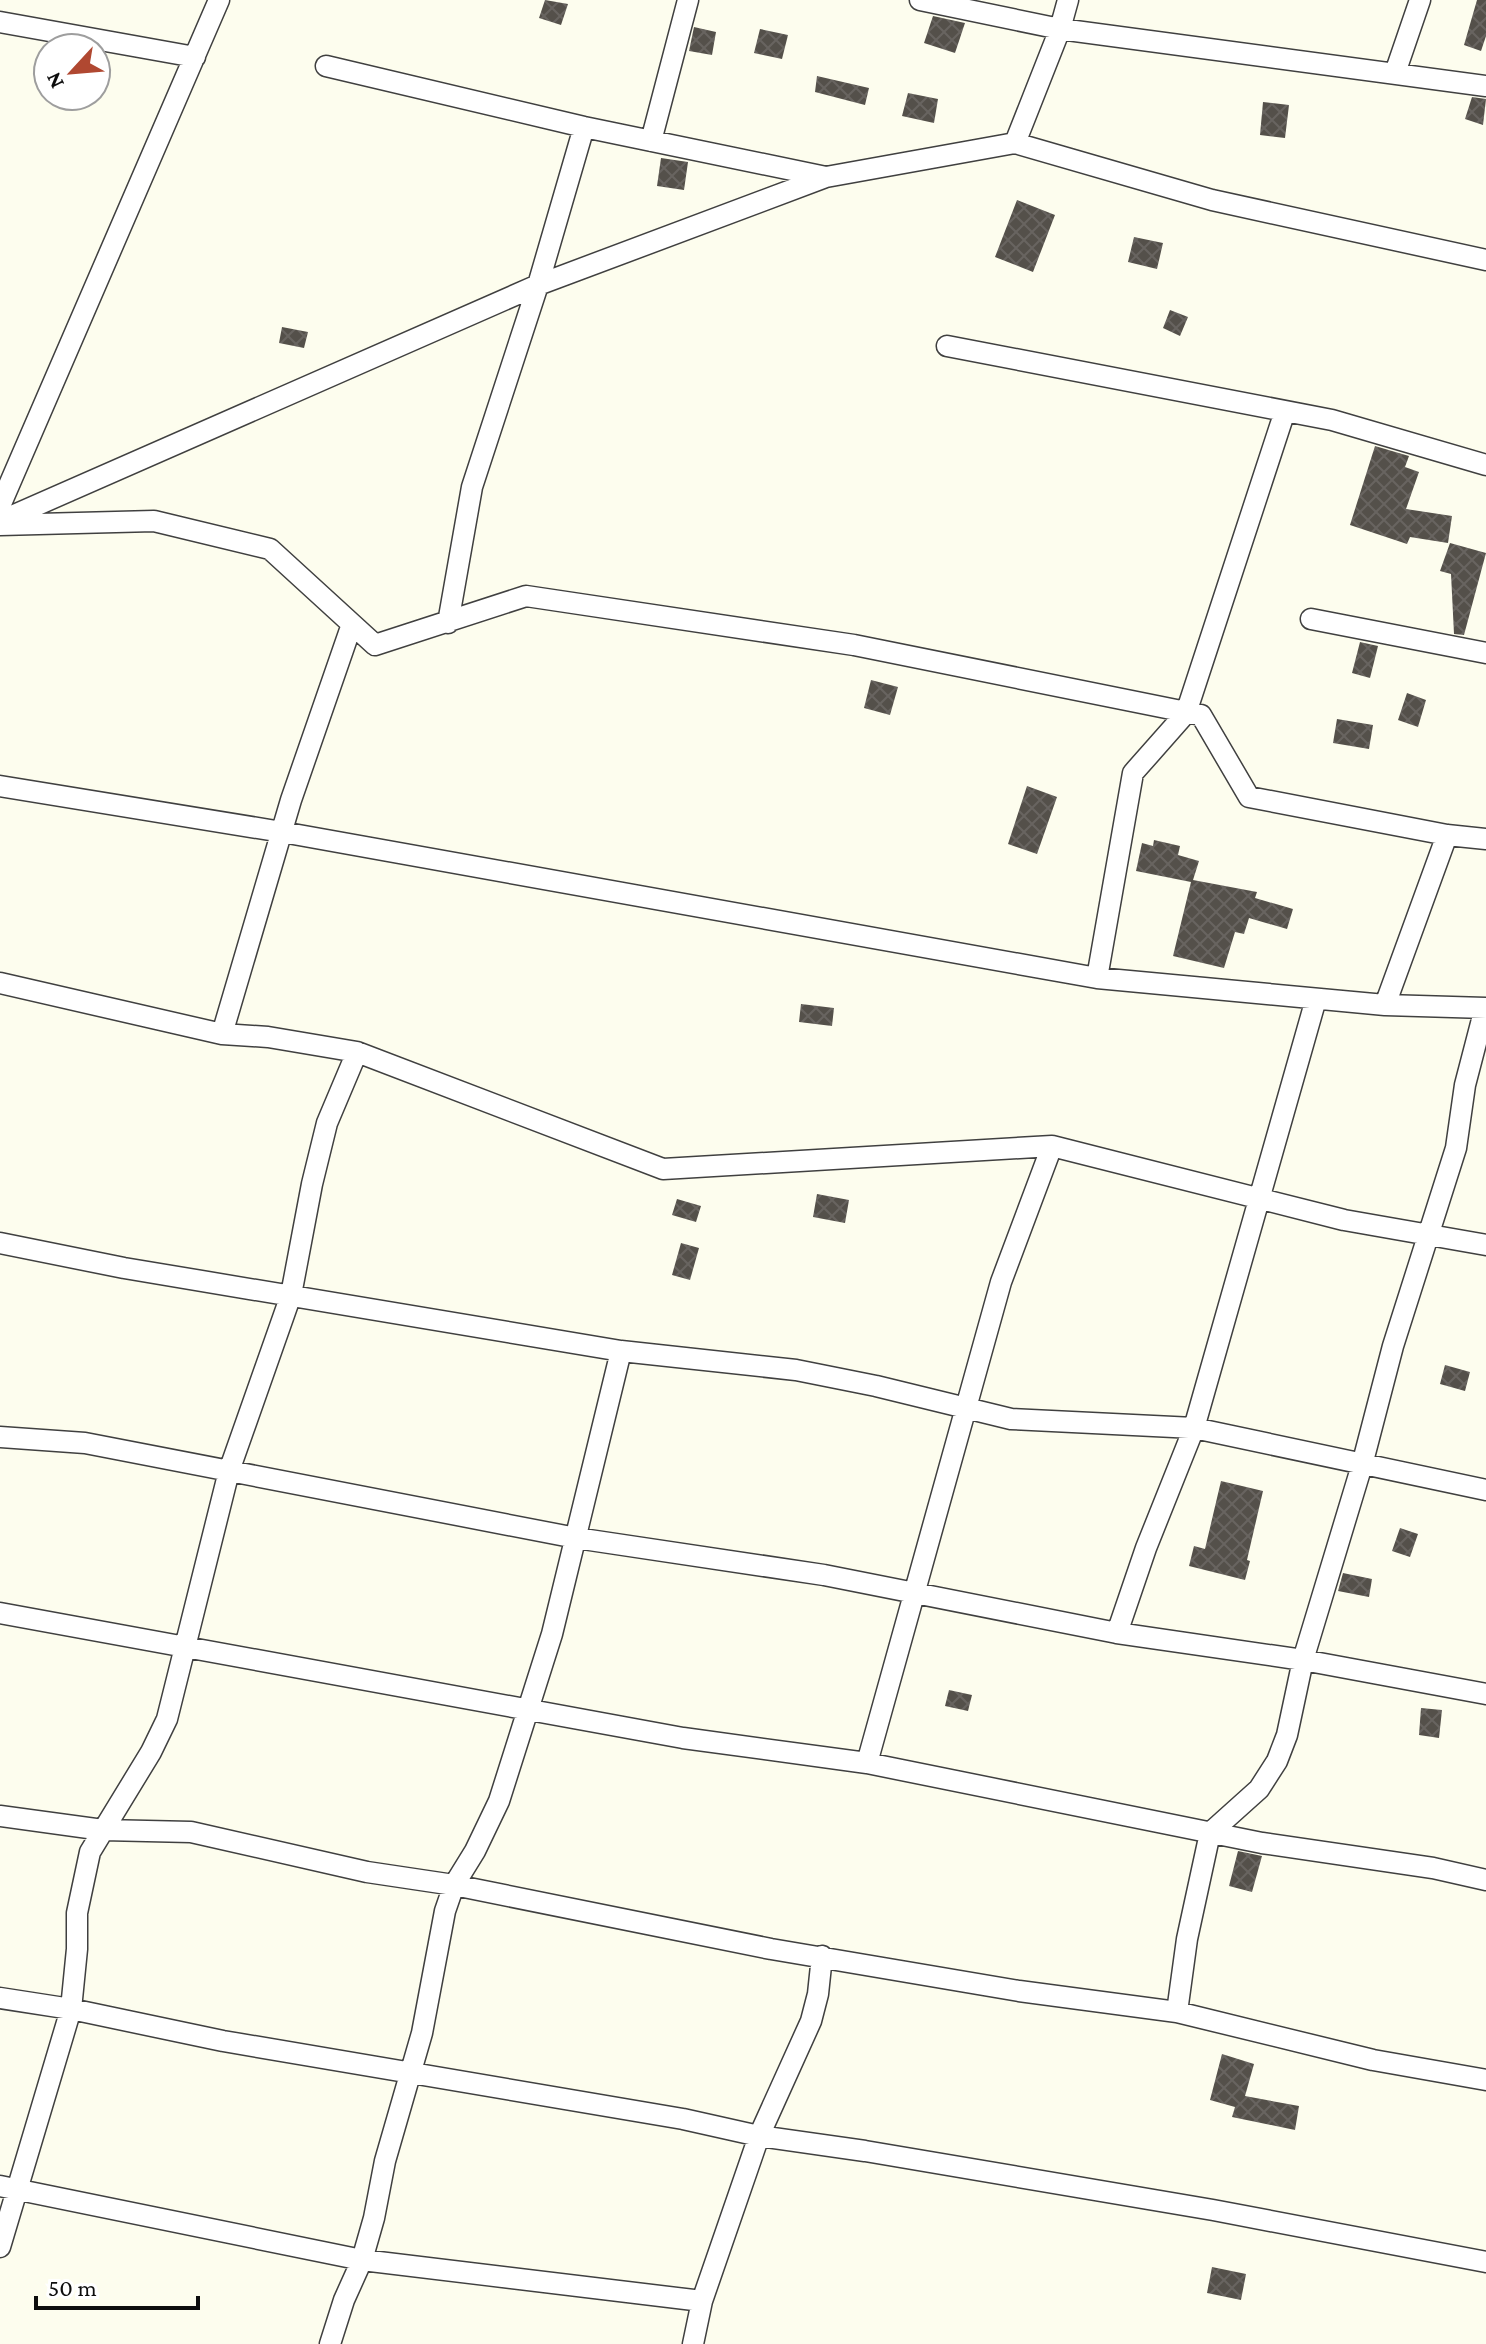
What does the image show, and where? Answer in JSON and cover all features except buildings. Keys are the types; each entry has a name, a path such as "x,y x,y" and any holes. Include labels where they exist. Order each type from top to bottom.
{"street":[{"path":"0,506 219,0"},
{"path":"651,141 688,0"},
{"path":"920,0 1060,29 1486,86"},
{"path":"1015,143 1060,29 1068,0"},
{"path":"1395,73 1420,0"},
{"path":"0,22 195,57"},
{"path":"326,66 584,127 826,177"},
{"path":"448,623 472,487 538,285 584,127"},
{"path":"0,523 538,285 826,177 1015,143 1212,200 1486,260"},
{"path":"947,346 1332,420 1486,465"},
{"path":"1097,978 1133,773 1186,713 1285,411"},
{"path":"0,523 154,521 270,549 375,645 526,596 854,645 1201,715 1249,797 1447,835 1486,839"},
{"path":"1311,619 1486,653"},
{"path":"222,1034 282,832 352,624"},
{"path":"0,786 282,832 1097,978 1385,1005 1485,1008 1465,1085 1456,1148 1393,1346 1362,1465 1303,1660 1287,1735 1277,1761 1259,1789 1210,1833 1187,1939 1177,2012"},
{"path":"1385,1005 1447,835"},
{"path":"0,983 222,1034 268,1037 357,1052 663,1169 1052,1146 1258,1201 1428,1237 1486,1245"},
{"path":"1117,1633 1146,1548 1194,1428 1316,999"},
{"path":"0,2247 8,2187 71,2009 77,1913 90,1852 151,1752 167,1719 229,1471 291,1295 327,1123 357,1052"},
{"path":"867,1763 1001,1282 1052,1146"},
{"path":"0,1243 124,1268 621,1351 796,1370 1011,1419 1194,1428 1486,1490"},
{"path":"330,2344 344,2300 362,2260 385,2161 412,2074 445,1911 454,1885 475,1851 499,1801 552,1634 621,1351"},
{"path":"0,1437 71,1441 576,1538 810,1573 1117,1633 1303,1660 1486,1694"},
{"path":"0,1613 683,1738 867,1763 1262,1843 1433,1868 1486,1880"},
{"path":"0,1816 103,1830 191,1832 367,1872 454,1885 742,1943 1019,1991 1177,2012 1373,2060 1486,2080"},
{"path":"693,2344 702,2301 759,2136 811,2021 822,1956"},
{"path":"0,1998 71,2009 223,2041 683,2119 759,2136 1213,2210 1486,2262"},
{"path":"8,2187 362,2260 702,2301"}]}
